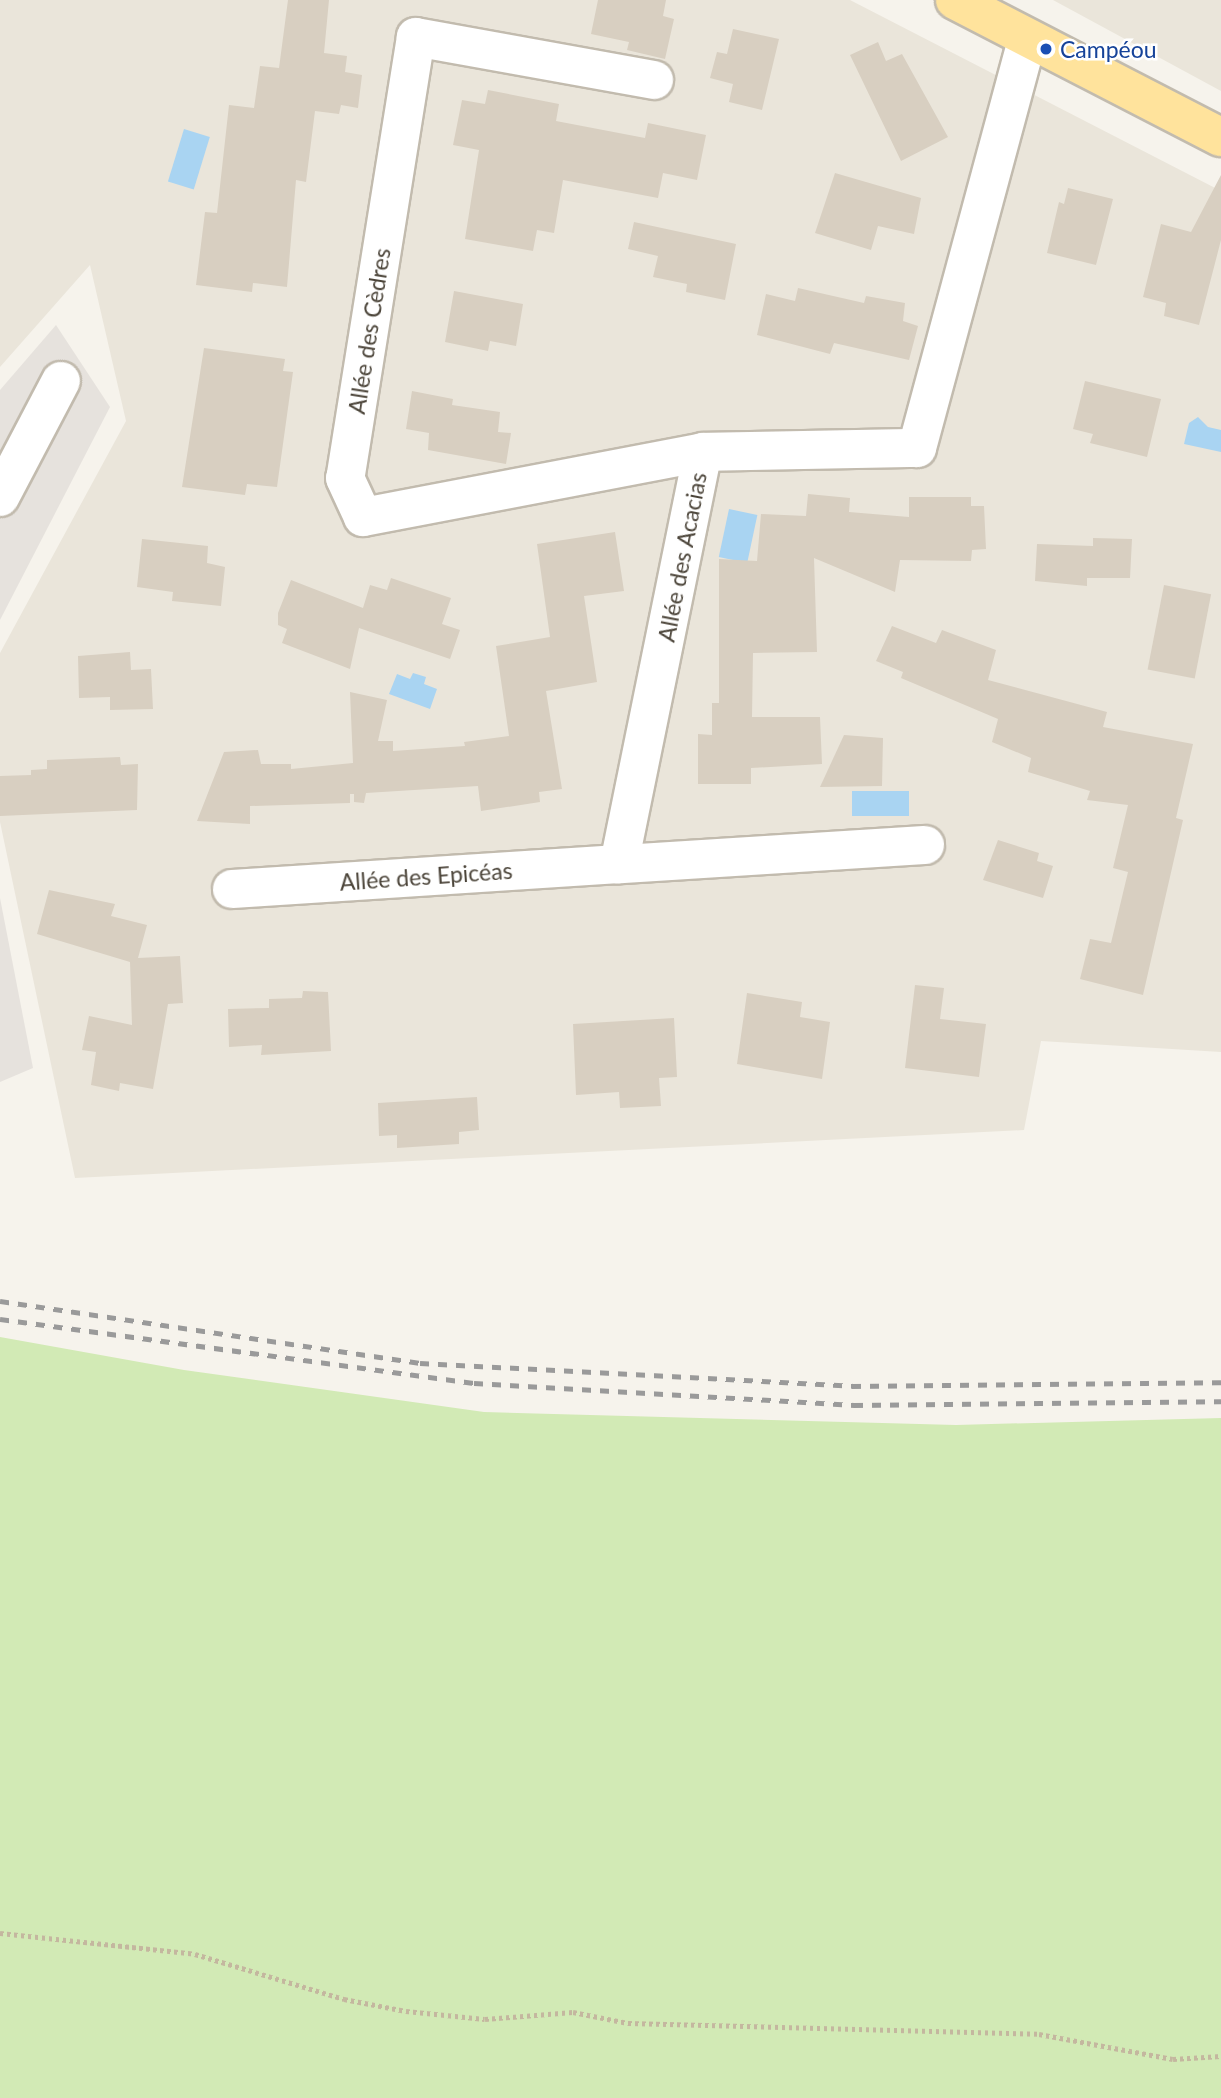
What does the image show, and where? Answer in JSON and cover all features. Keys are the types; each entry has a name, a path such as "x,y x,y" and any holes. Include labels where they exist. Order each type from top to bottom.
{"main road":[{"path":"954,0 1221,137"}],"street":[{"name":"Allée des Cèdres","path":"654,80 416,37 345,478 363,517 703,452"},
{"name":"Allée des Acacias","path":"620,864 703,452 917,448 1027,39"},
{"path":"0,496 61,381"},
{"path":"620,864 925,845"},
{"name":"Allée des Epicéas","path":"232,889 620,864"}],"path":[{"path":"0,1933 195,1954 344,1998 406,2011 485,2019 573,2012 628,2023 1040,2034 1173,2059 1221,2056"}],"shaded area":[{"path":"0,0 850,0 1221,191 1221,1052 1041,1041 1024,1130 75,1178 0,822 0,653 126,421 90,265 0,367"},
{"path":"1053,0 1221,0 1221,91"},
{"path":"56,325 110,407 0,620 0,390"},
{"path":"0,898 33,1068 0,1082"}],"green space":[{"path":"0,1337 184,1370 484,1412 956,1425 1221,1418 1221,2098 0,2098"}],"water":[{"path":"184,129 210,137 194,189 168,182"},
{"path":"1198,417 1208,427 1221,430 1221,452 1184,444 1189,423"},
{"path":"729,509 757,515 747,563 719,557"},
{"path":"413,673 426,677 424,684 437,689 430,709 389,694 397,674 410,679"},
{"path":"852,791 909,791 909,816 852,816"}],"building":[{"path":"288,0 329,0 324,53 347,56 345,72 362,75 358,108 341,105 339,114 315,111 306,182 296,180 287,287 253,283 252,292 196,285 205,212 217,213 229,105 254,108 260,66 279,68"},
{"path":"598,0 666,0 663,16 674,19 665,59 627,50 629,42 591,34"},
{"path":"733,29 779,39 762,110 729,102 733,84 710,78 717,52 727,54"},
{"path":"878,42 886,61 902,54 948,137 901,161 850,55"},
{"path":"488,90 559,104 556,121 645,138 648,123 706,135 697,180 663,173 658,198 563,180 554,233 537,230 533,251 465,239 479,150 453,145 462,100 485,104"},
{"path":"835,173 921,198 914,234 878,226 871,250 815,233"},
{"path":"1221,175 1221,240 1199,325 1164,316 1166,303 1143,297 1161,224 1191,232"},
{"path":"1068,188 1113,199 1096,265 1047,253 1059,202 1064,204"},
{"path":"634,222 736,244 725,300 686,292 687,284 653,277 658,256 628,249"},
{"path":"798,288 864,303 866,296 905,303 903,321 918,326 909,360 834,343 830,354 757,335 766,294 795,301"},
{"path":"454,291 523,304 516,346 490,341 488,351 445,342"},
{"path":"204,348 285,359 283,371 293,372 277,487 247,484 245,495 182,487"},
{"path":"1085,381 1161,399 1147,457 1090,443 1093,434 1073,429"},
{"path":"412,391 453,399 452,405 500,412 498,432 511,433 506,464 428,450 429,433 406,429"},
{"path":"808,494 850,498 849,512 909,517 909,497 971,497 971,506 984,506 986,549 972,550 971,561 900,560 895,592 814,558 817,652 753,653 752,717 820,717 822,764 751,768 751,784 698,784 698,734 712,735 712,703 719,703 719,559 757,561 761,514 806,516"},
{"path":"615,532 624,591 584,596 597,682 546,691 562,789 539,792 540,802 481,811 478,786 366,793 364,803 354,802 354,794 350,794 350,803 250,806 250,824 197,821 224,752 258,750 261,764 291,764 291,769 353,763 350,692 387,700 378,741 393,741 393,751 465,746 464,742 509,736 496,646 550,637 537,544"},
{"path":"1093,538 1132,539 1130,578 1087,578 1087,586 1035,581 1037,544 1093,546"},
{"path":"142,539 208,546 207,563 225,567 221,606 172,601 173,592 137,587"},
{"path":"391,578 451,598 442,624 460,630 450,659 359,628 350,669 282,643 287,629 278,625 278,613 291,580 363,608 370,585 387,590"},
{"path":"1164,585 1211,594 1195,679 1148,669"},
{"path":"892,626 936,643 942,630 996,650 988,680 1107,712 1103,727 1193,744 1176,818 1183,820 1143,995 1080,979 1090,939 1111,943 1128,872 1113,868 1128,805 1087,800 1090,791 1028,772 1031,758 992,742 998,719 901,678 903,672 876,661"},
{"path":"130,652 131,670 151,669 153,709 110,710 110,697 79,698 78,656"},
{"path":"844,735 883,738 882,786 820,787"},
{"path":"120,757 121,765 138,764 137,810 0,816 0,776 31,775 31,770 47,769 47,760"},
{"path":"998,840 1039,853 1037,861 1053,866 1043,898 983,880"},
{"path":"49,890 115,904 111,916 147,925 138,958 180,956 183,1003 168,1004 153,1089 120,1083 119,1091 91,1085 96,1052 82,1050 89,1016 132,1025 130,962 37,934"},
{"path":"915,985 944,988 940,1019 986,1024 979,1077 905,1068"},
{"path":"303,991 328,992 331,1051 261,1055 262,1045 229,1047 228,1009 269,1008 269,999 302,998"},
{"path":"747,993 802,1002 800,1017 830,1022 822,1079 737,1064"},
{"path":"674,1018 677,1077 659,1078 661,1106 620,1108 619,1092 576,1095 573,1024"},
{"path":"477,1097 479,1130 459,1132 459,1144 397,1148 397,1135 379,1136 378,1103"}],"railway":[{"path":"0,1301 420,1363 852,1386 1221,1382"},
{"path":"0,1319 474,1383 854,1405 1221,1401"}],"place":[{"name":"Campéou","path":"1046,49"}]}
